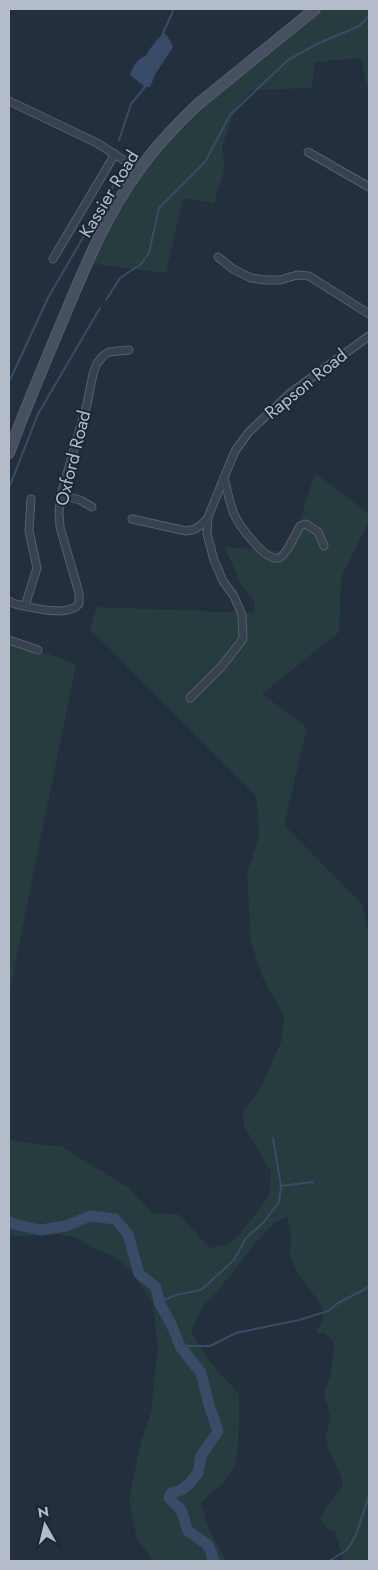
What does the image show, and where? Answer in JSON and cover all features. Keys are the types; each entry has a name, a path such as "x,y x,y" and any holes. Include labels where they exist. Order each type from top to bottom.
{"main road":[{"name":"Kassier Road","path":"9,453 98,239 139,170 179,122 197,105 315,9"}],"street":[{"path":"9,101 97,143 139,170"},
{"path":"308,152 369,187"},
{"path":"53,259 115,154"},
{"path":"218,257 233,269 251,278 280,280 297,276 310,276 369,314"},
{"name":"Rapson Road","path":"190,698 222,666 243,639 242,615 234,596 223,581 208,542 207,534 208,517 235,451 256,426 289,394 369,336"},
{"name":"Oxford Road","path":"9,600 14,604 66,611 76,607 80,601 77,584 60,527 61,495 87,404 93,374 98,363 109,352 129,350"},
{"path":"224,477 238,522 269,558 278,558 283,555 300,526 306,524 318,532 324,546"},
{"path":"61,495 80,500 92,506"},
{"path":"25,606 37,568 29,532 32,499"},
{"path":"132,519 186,532 201,526 208,517"},
{"path":"9,640 38,650"}],"green space":[{"path":"315,9 369,9 369,94 361,58 315,62 312,88 252,90 235,109 222,147 225,168 214,203 183,198 166,273 87,263 108,220 179,122"},
{"path":"315,473 369,514 369,521 341,578 339,632 262,694 307,728 284,825 362,904 369,937 369,1561 344,1561 335,1532 328,1529 321,1519 327,1506 343,1486 341,1476 327,1446 326,1434 331,1418 324,1393 330,1376 334,1350 333,1342 325,1333 316,1333 323,1318 323,1308 299,1275 290,1256 291,1234 287,1216 274,1223 256,1242 217,1292 202,1307 191,1332 207,1359 239,1394 238,1444 233,1469 222,1483 201,1503 207,1525 226,1561 154,1561 137,1539 129,1500 140,1446 151,1412 158,1347 153,1303 131,1271 115,1257 93,1248 75,1237 59,1234 9,1235 9,1140 62,1147 129,1188 152,1213 180,1215 209,1248 230,1244 269,1196 271,1171 244,1126 243,1111 260,1090 281,1042 284,1016 263,978 251,942 247,875 259,836 256,796 90,629 97,607 253,613 255,602 240,583 225,547 290,552"},
{"path":"9,640 76,664 9,995"}],"water":[{"path":"163,33 167,35 173,47 156,73 150,87 145,87 130,75 132,69 140,59 146,56"}],"waterway":[{"path":"163,33 174,9"},
{"path":"106,300 120,278 141,264 149,253 159,208 205,162 230,115 288,60 317,44 359,26 369,16"},
{"path":"119,140 131,104 145,87"},
{"path":"9,382 49,296 122,171"},
{"path":"9,488 38,414 100,308"},
{"path":"159,1302 176,1295 201,1290 234,1260 246,1238 264,1222 279,1202 281,1186 273,1138"},
{"path":"281,1186 313,1182"},
{"path":"9,1222 41,1230 66,1226 90,1216 115,1219 128,1234 139,1274 156,1287 159,1302 180,1346 201,1373 218,1431 201,1456 198,1473 181,1490 171,1493 169,1498 181,1510 188,1531 208,1545 214,1561"},
{"path":"180,1346 210,1346 236,1333 299,1320 328,1311 338,1303 369,1287"},
{"path":"329,1561 347,1550 356,1535 369,1496"}]}
